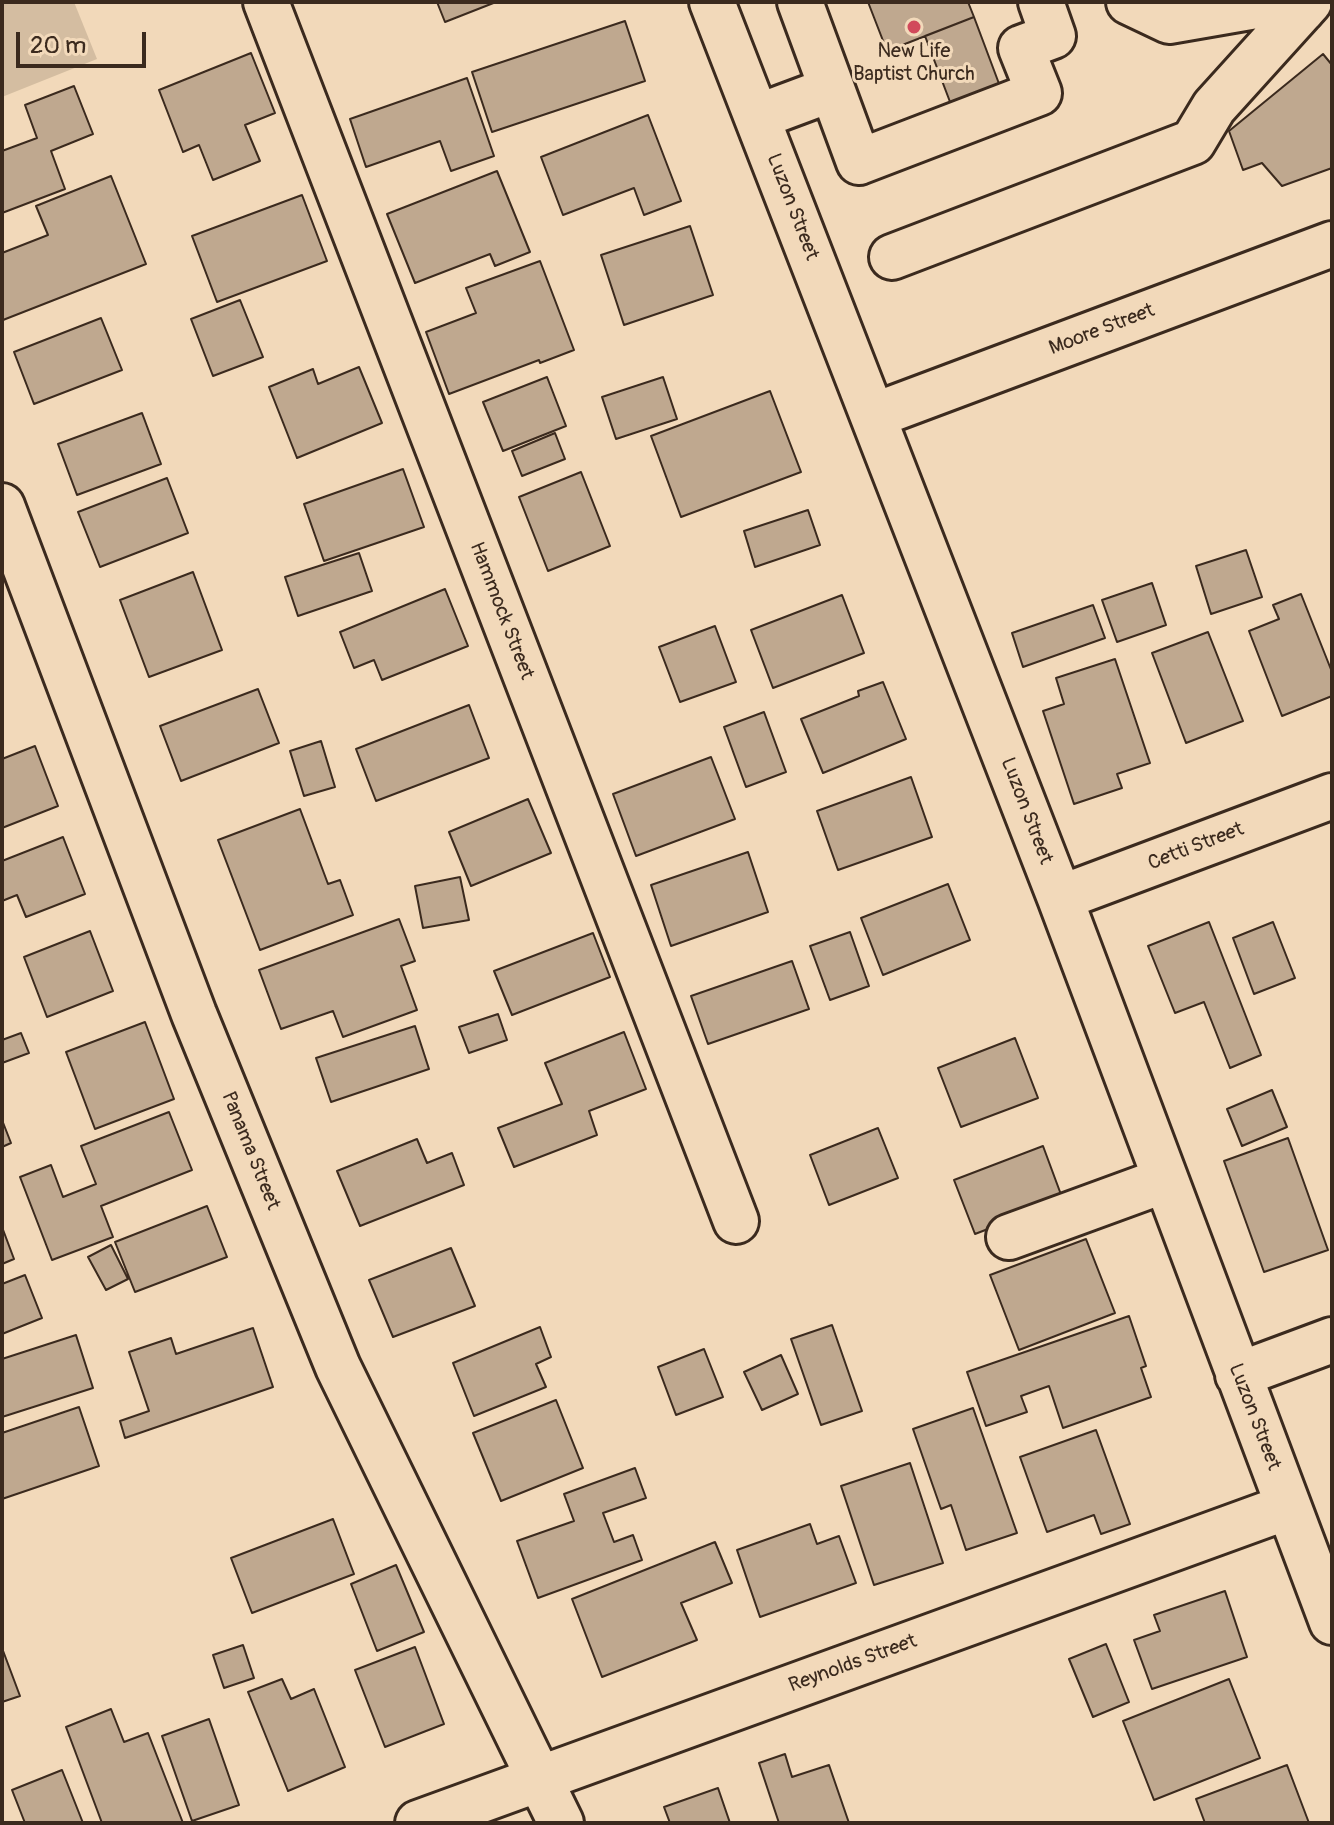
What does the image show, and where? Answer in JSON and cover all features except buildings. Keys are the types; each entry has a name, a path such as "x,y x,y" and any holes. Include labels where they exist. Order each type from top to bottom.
{"street":[{"name":"Hammock Street","path":"266,2 736,1221"},
{"name":"Luzon Street","path":"712,2 1060,898 1332,1622"},
{"path":"800,2 859,162 1039,93 1021,48 1053,36 1041,2"},
{"path":"1129,2 1169,21 1273,3 1306,6"},
{"path":"892,257 1193,142 1214,107 1306,6"},
{"path":"757,117 832,89"},
{"name":"Moore Street","path":"873,416 1332,244"},
{"name":"Panama Street","path":"2,506 194,1014 338,1367 561,1823"},
{"name":"Cetti Street","path":"1060,898 1332,796"},
{"path":"1009,1237 1165,1180"},
{"path":"1238,1375 1332,1340"},
{"name":"Reynolds Street","path":"418,1823 1287,1507"}],"shaded area":[{"path":"2,2 74,2 97,59 2,97"}],"place":[{"name":"New Life Baptist Church","path":"914,27"}]}
